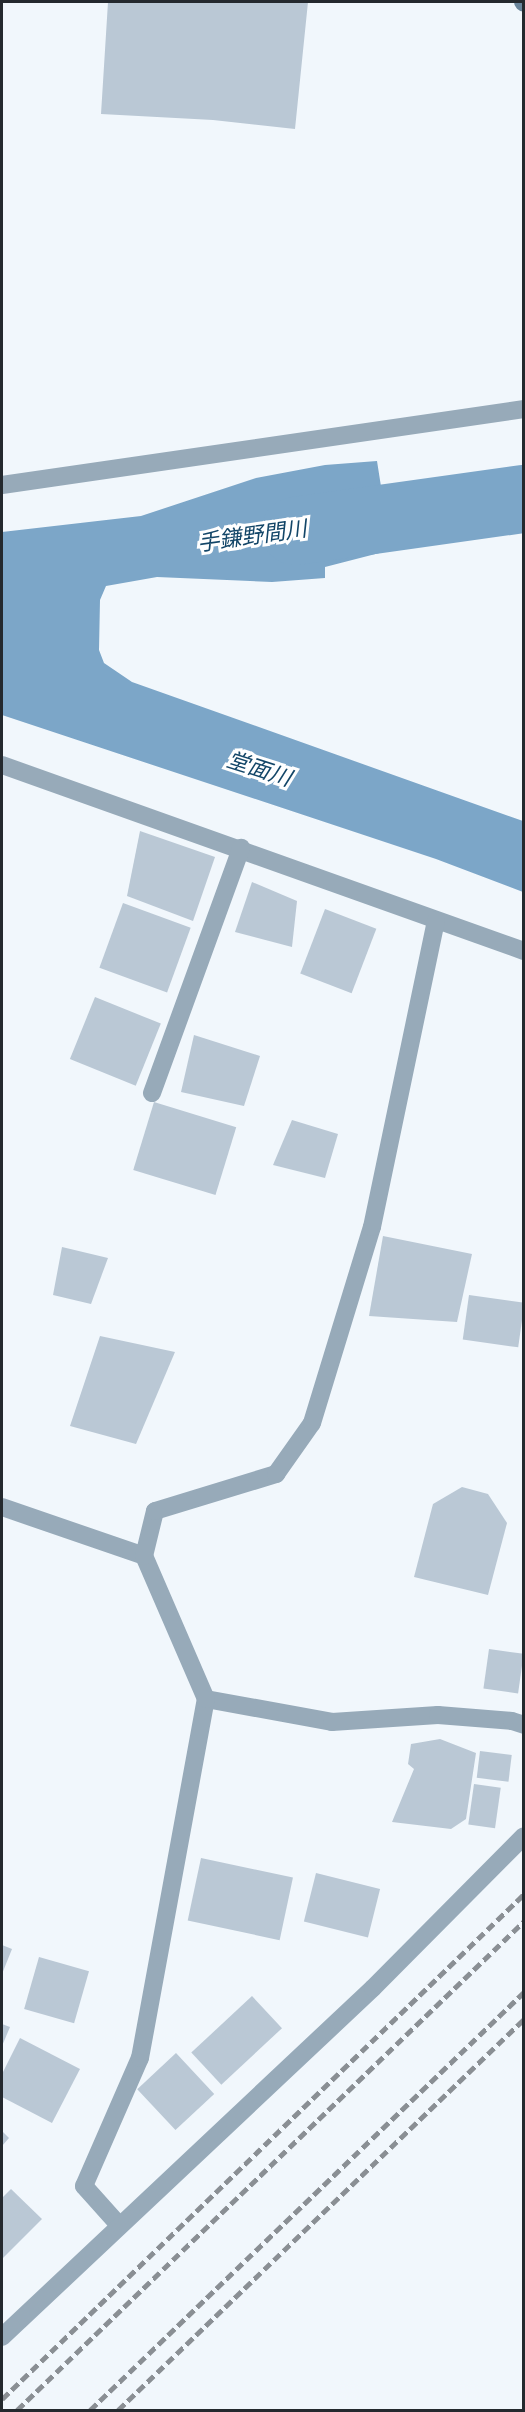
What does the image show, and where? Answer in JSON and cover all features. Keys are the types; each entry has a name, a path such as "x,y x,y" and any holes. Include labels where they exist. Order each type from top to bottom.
{"street":[{"path":"2,485 524,409"},
{"path":"2,765 242,848 436,921 524,951"},
{"path":"152,1093 242,848"},
{"path":"118,2224 84,2186 140,2058 206,1699 144,1556 155,1511 276,1474 312,1423 372,1227 436,921"},
{"path":"2,1507 144,1556"},
{"path":"206,1699 332,1722 438,1715 512,1721 524,1725"},
{"path":"2,2337 118,2224 373,1988 524,1836"}],"water":[{"name":"堂面川","path":"377,461 391,550 325,567 325,578 272,582 157,577 106,586 100,600 99,650 104,663 132,682 523,821 523,892 436,859 2,715 2,532 141,516 256,478 325,465"}],"building":[{"path":"108,2 308,2 295,129 213,120 101,114"},
{"path":"140,831 215,857 193,921 127,896"},
{"path":"252,882 297,901 292,947 235,932"},
{"path":"123,903 191,928 167,992 99,968"},
{"path":"325,909 376,929 352,993 300,973"},
{"path":"95,997 161,1024 136,1086 70,1059"},
{"path":"194,1035 260,1056 244,1106 181,1092"},
{"path":"154,1102 236,1127 215,1195 133,1170"},
{"path":"292,1120 338,1134 325,1178 273,1165"},
{"path":"383,1236 472,1254 457,1322 369,1316"},
{"path":"62,1247 108,1258 91,1304 53,1295"},
{"path":"469,1295 524,1303 518,1347 463,1340"},
{"path":"100,1336 175,1352 136,1444 70,1426"},
{"path":"462,1487 488,1494 507,1523 488,1595 414,1577 433,1504"},
{"path":"489,1649 524,1654 518,1693 483,1689"},
{"path":"440,1739 476,1753 466,1819 451,1829 392,1822 414,1769 408,1764 411,1744"},
{"path":"480,1751 512,1755 508,1782 477,1778"},
{"path":"474,1784 501,1788 495,1828 468,1825"},
{"path":"201,1858 293,1878 280,1940 188,1921"},
{"path":"316,1873 380,1889 368,1937 304,1922"},
{"path":"2,1945 12,1949 2,1974"},
{"path":"39,1957 89,1971 74,2023 24,2009"},
{"path":"252,1996 282,2028 221,2085 191,2053"},
{"path":"2,2024 10,2027 2,2046"},
{"path":"20,2038 80,2069 52,2123 2,2097 2,2074"},
{"path":"176,2053 214,2094 175,2130 137,2089"},
{"path":"2,2131 9,2138 2,2146"},
{"path":"11,2189 42,2219 2,2259 2,2198"}],"waterway":[{"name":"手鎌野間川","path":"295,531 524,499"}],"railway":[{"path":"2,2399 524,1894"},
{"path":"17,2410 524,1921"},
{"path":"90,2410 524,1992"},
{"path":"118,2410 524,2019"}]}
